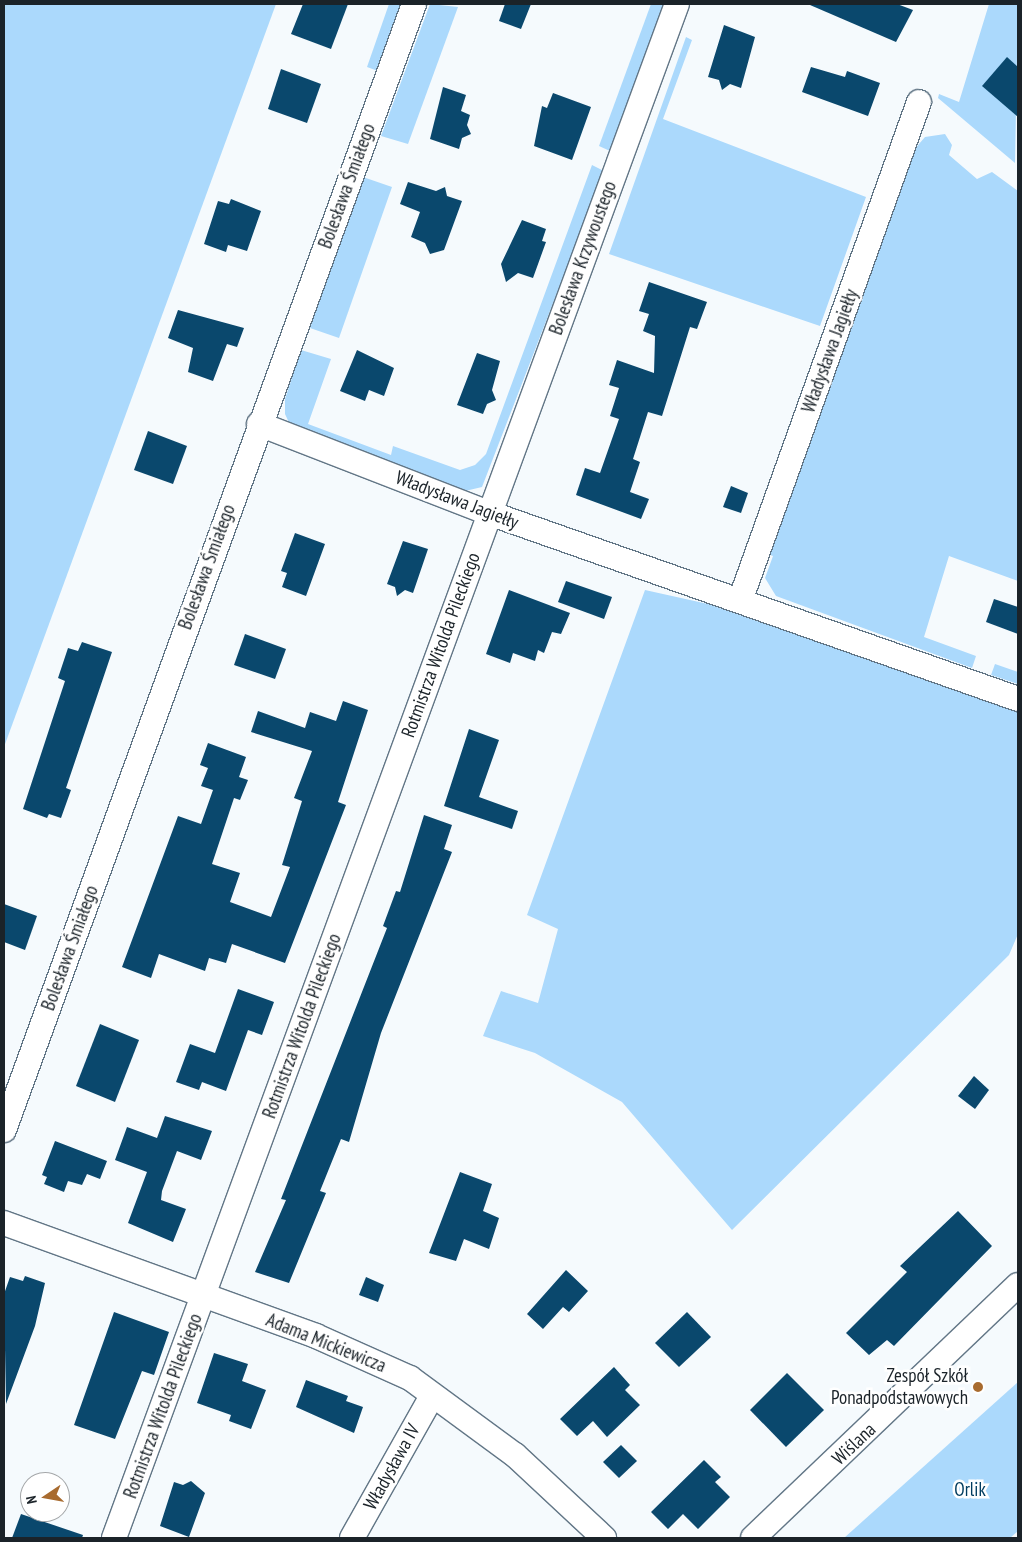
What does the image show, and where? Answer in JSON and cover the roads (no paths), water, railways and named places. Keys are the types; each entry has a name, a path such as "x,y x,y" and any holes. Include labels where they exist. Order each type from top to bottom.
{"street":[{"name":"Bolesława Śmiałego","path":"4,1130 259,424 414,4"},
{"name":"Bolesława Krzywoustego","path":"489,513 677,4"},
{"name":"Władysława Jagiełły","path":"740,601 919,102"},
{"name":"Władysława Jagiełły","path":"259,424 489,513 1018,699"},
{"name":"Rotmistrza Witolda Pileckiego","path":"114,1538 489,513"},
{"name":"Adama Mickiewicza","path":"4,1223 316,1336 410,1378 514,1455 604,1538"},
{"name":"Wiślana","path":"753,1538 1018,1285"},
{"name":"Władysława IV","path":"352,1538 432,1396"}],"place":[{"name":"Zespół Szkół Ponadpodstawowych","path":"978,1387"}],"park label":[{"name":"Orlik","path":"970,1490"}]}
